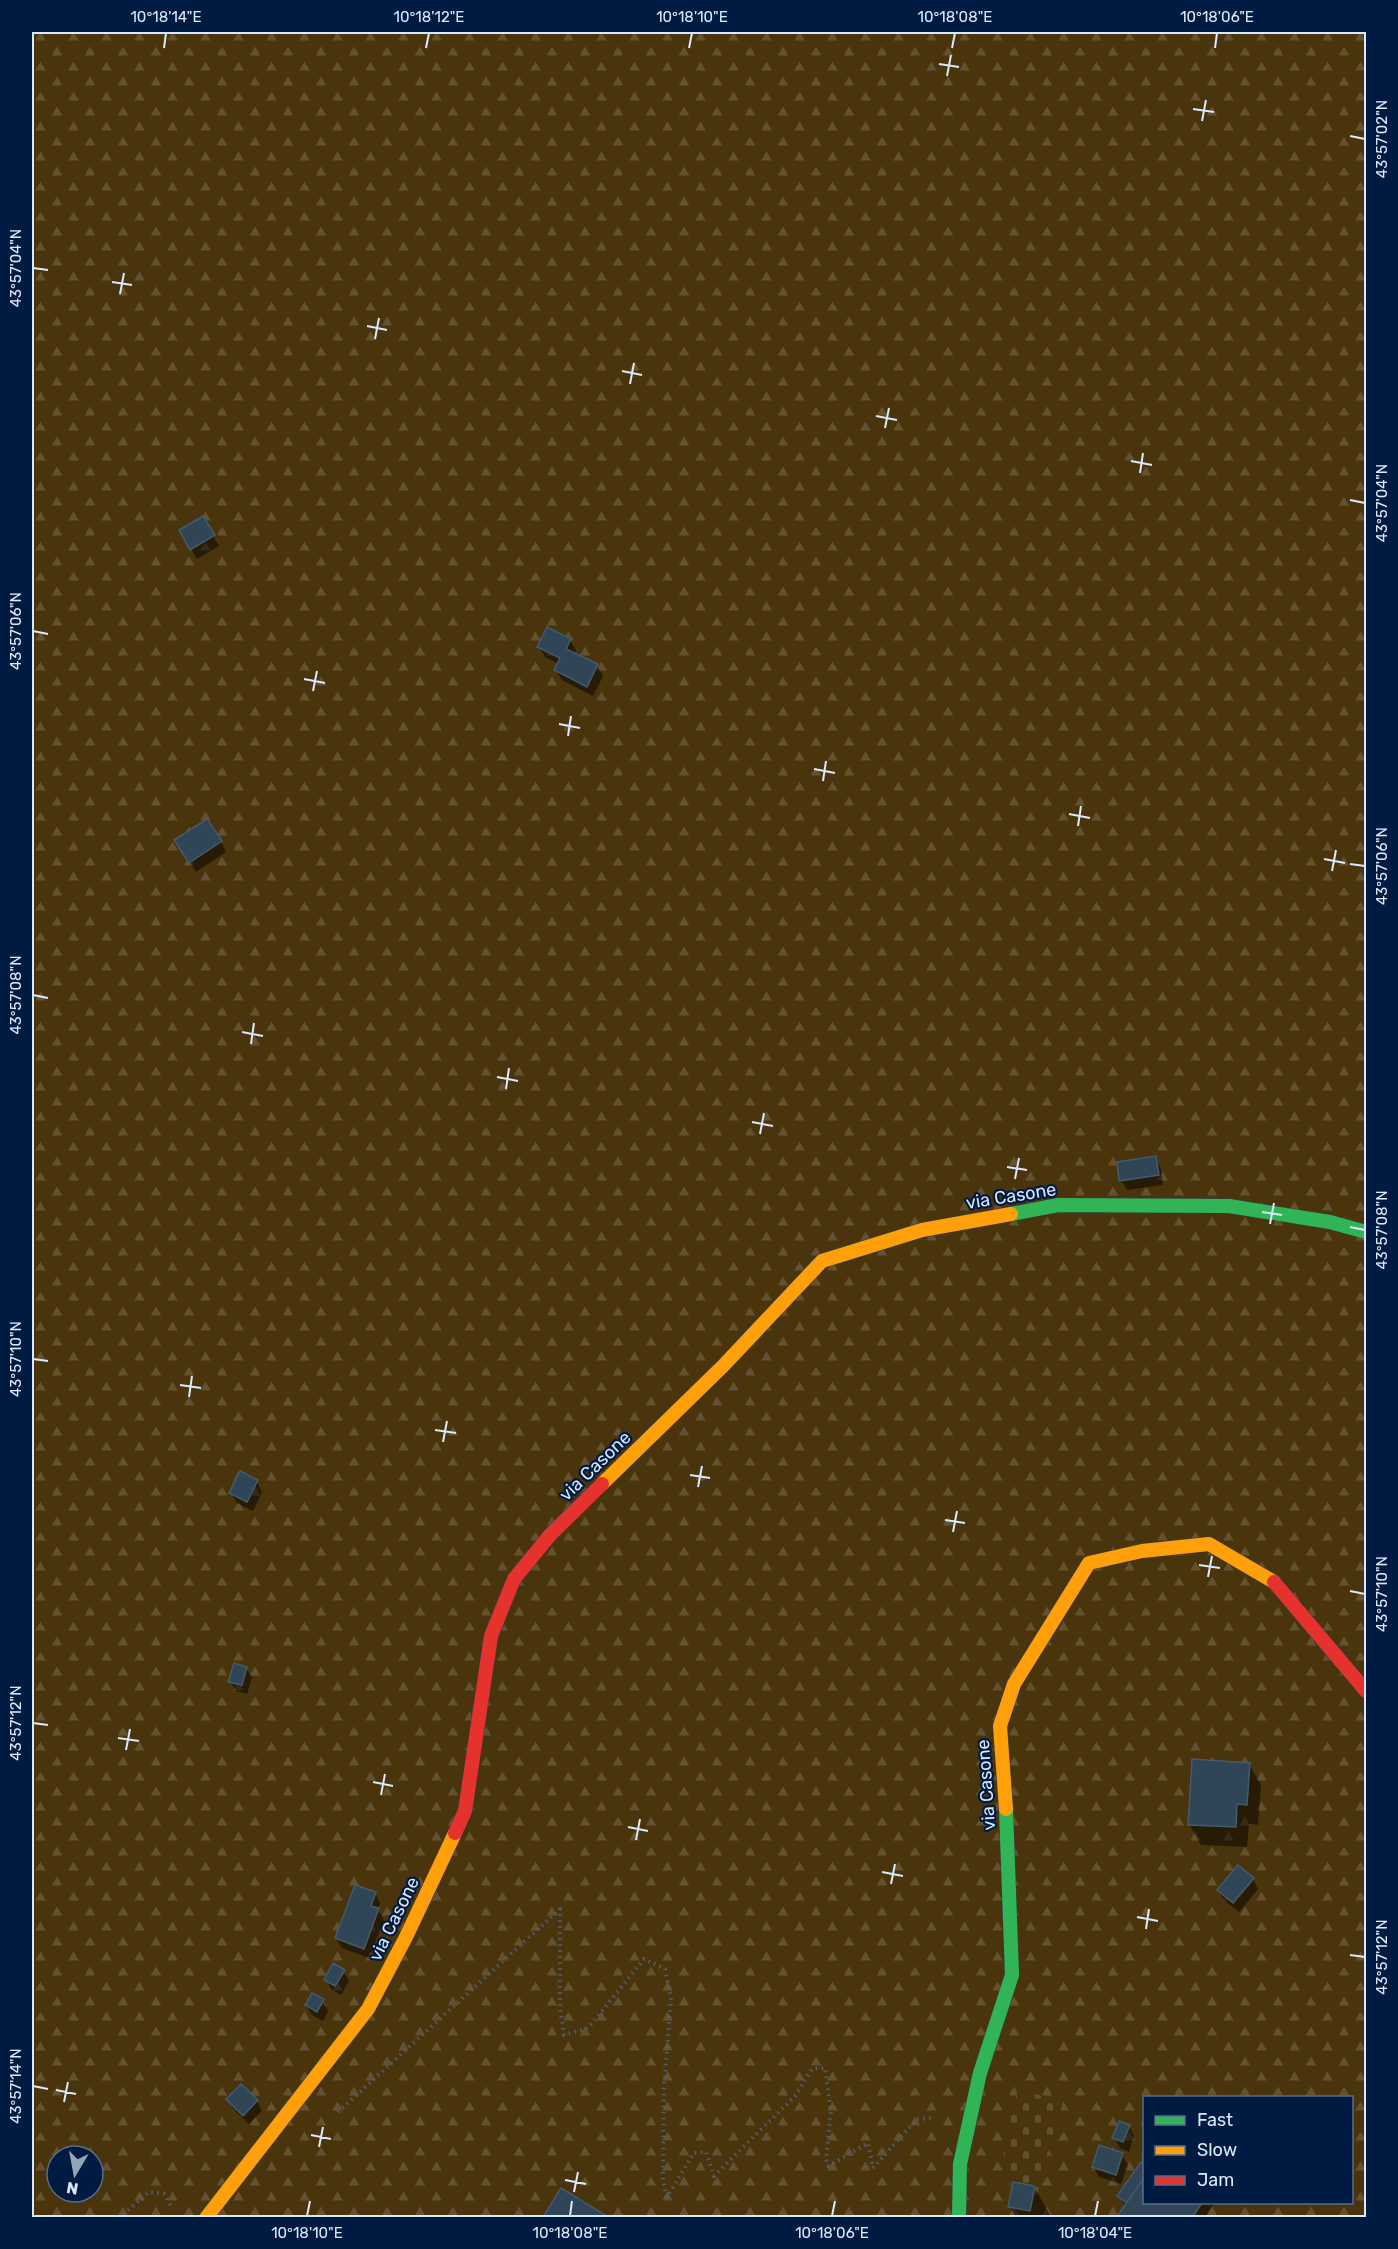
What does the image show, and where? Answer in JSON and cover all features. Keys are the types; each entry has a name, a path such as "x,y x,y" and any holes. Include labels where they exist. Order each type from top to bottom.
{"street":[{"name":"via Casone","path":"206,2217 368,2009 406,1937 465,1811 491,1636 514,1579 550,1535 723,1366 822,1261 922,1230 1058,1205 1229,1206 1330,1222 1366,1232"},
{"name":"via Casone","path":"959,2217 960,2164 980,2073 1012,1975 1006,1798 1000,1726 1014,1684 1047,1635 1089,1563 1142,1551 1209,1544 1278,1584 1366,1691"}],"path":[{"path":"337,2112 560,1910 560,2007 564,2035 588,2028 644,1959 665,1969 671,1998 664,2088 663,2180 667,2198 694,2153 706,2152 714,2176 796,2095 812,2069 825,2068 831,2110 826,2159 828,2166 868,2143 873,2168 917,2119 938,2118 939,2128"},
{"path":"119,2217 145,2194 154,2191 167,2197 170,2211"}],"green space":[{"path":"32,32 1366,32 1366,2217 32,2218"},
{"path":"1018,2089 1063,2102 1032,2212 1007,2207 1011,2181 1007,2179 1003,2142"}],"building":[{"path":"203,516 215,535 190,550 179,530"},
{"path":"547,627 571,639 566,649 598,664 587,687 554,670 560,658 537,647"},
{"path":"207,819 222,841 189,863 174,840"},
{"path":"1156,1156 1159,1175 1119,1181 1117,1162"},
{"path":"240,1471 258,1480 247,1502 229,1493"},
{"path":"234,1663 247,1667 242,1685 228,1682"},
{"path":"1192,1759 1250,1763 1247,1805 1237,1804 1236,1827 1188,1825"},
{"path":"1238,1865 1254,1878 1233,1903 1217,1890"},
{"path":"355,1885 376,1892 371,1906 379,1908 364,1949 335,1938"},
{"path":"333,1963 345,1970 335,1986 324,1980"},
{"path":"312,1993 324,1999 317,2012 305,2005"},
{"path":"241,2084 258,2100 243,2116 226,2099"},
{"path":"1119,2121 1130,2125 1123,2142 1112,2138"},
{"path":"1099,2145 1123,2153 1116,2175 1092,2167"},
{"path":"1141,2162 1143,2163 1143,2179 1127,2203 1117,2196"},
{"path":"1143,2179 1143,2204 1201,2204 1192,2218 1121,2218 1118,2215"},
{"path":"1013,2182 1035,2186 1030,2211 1008,2207"},
{"path":"561,2188 605,2215 604,2218 543,2217"}],"traffic: fast":[{"path":"1011,1214 1058,1205 1229,1206 1330,1222 1366,1232"},
{"path":"959,2218 960,2164 980,2073 1012,1975 1006,1809"}],"traffic: slow":[{"path":"602,1484 723,1366 822,1261 922,1230 1011,1214"},
{"path":"1006,1809 1000,1726 1014,1684 1089,1563 1142,1551 1209,1544 1274,1582"},
{"path":"206,2218 368,2009 406,1937 455,1833"}],"traffic: jam":[{"path":"455,1833 465,1811 491,1636 514,1579 550,1535 602,1484"},
{"path":"1274,1582 1366,1691"}]}
